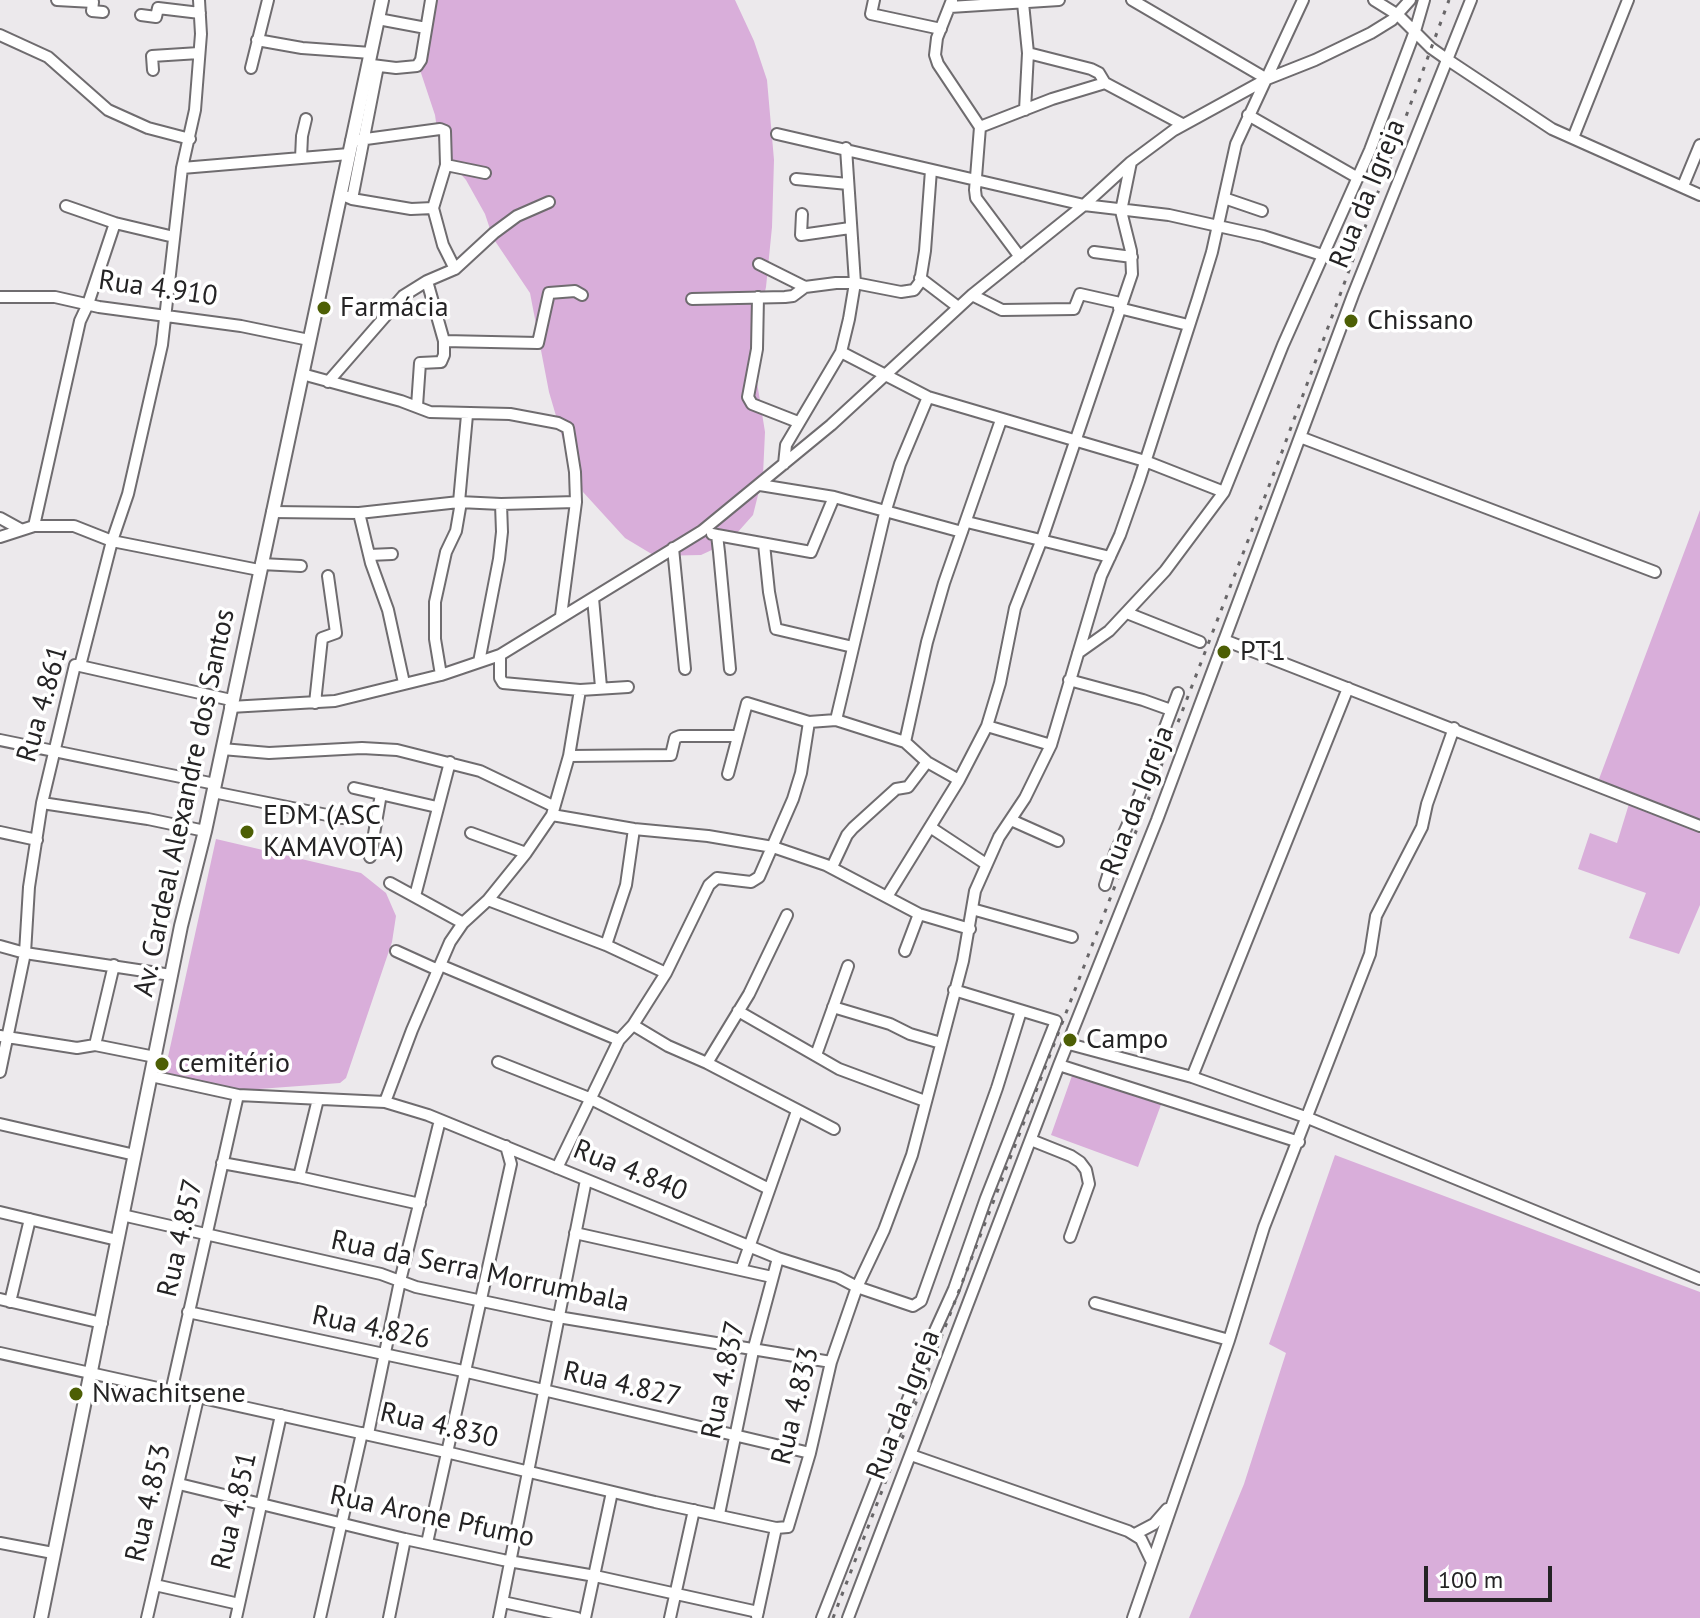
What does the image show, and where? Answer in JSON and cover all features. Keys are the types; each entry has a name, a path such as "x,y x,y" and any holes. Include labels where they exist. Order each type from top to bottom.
{"street":[{"path":"57,0 93,2 92,11 103,12"},
{"name":"Rua 4.861","path":"0,1072 4,1036 25,953 27,909 42,803 75,665 80,666 131,479 167,316 182,168 195,110 199,0"},
{"path":"251,68 268,0"},
{"name":"Av. Cardeal Alexandre dos Santos","path":"41,1618 171,975 205,831 309,340 346,196 382,0"},
{"path":"257,40 396,68 417,66 421,60 431,0"},
{"path":"874,0 871,14 941,29"},
{"path":"1020,257 981,207 975,190 980,127 935,55 951,4 1059,0"},
{"path":"1132,0 1267,79"},
{"name":"Rua 4.833","path":"776,1528 788,1527 791,1520 831,1362 857,1287 905,1176 986,864 1051,745 1101,576 1145,461 1188,325 1218,226 1236,144 1303,0"},
{"path":"1374,0 1398,15 1446,65 1552,129 1700,195"},
{"path":"80,666 231,704 315,703 360,696 441,675 500,655 702,531 831,425 972,295 1084,205 1131,162 1182,124 1267,79 1371,33 1398,15 1410,0"},
{"path":"1078,653 1109,631 1127,613 1194,536 1224,492 1268,381 1358,178 1424,0"},
{"name":"Rua da Igreja","path":"848,1618 1224,640 1353,295 1471,0"},
{"path":"1573,138 1628,0"},
{"path":"1021,2 1028,53 1025,110"},
{"path":"141,15 156,17 158,8 200,13"},
{"path":"378,19 426,28"},
{"path":"0,35 48,57 108,110 148,128 190,139"},
{"path":"153,70 152,56 199,53"},
{"path":"1028,53 1091,69 1099,73 1105,83 1182,124"},
{"path":"980,127 1105,83"},
{"path":"1248,115 1358,178"},
{"path":"301,158 306,119"},
{"path":"182,168 301,158 443,129 447,136 446,165 433,208 443,245 455,269"},
{"path":"777,134 1084,205 1169,215 1263,236 1322,255"},
{"path":"354,145 346,196 411,209 433,208"},
{"path":"1683,186 1700,145"},
{"path":"784,464 784,451 798,422 841,352 855,283 846,148"},
{"path":"888,895 959,780 987,726 1000,683 1010,626 1132,274 1132,257 1121,211 1131,162"},
{"path":"446,165 485,173"},
{"path":"759,264 805,287 855,283 914,290 920,278 925,251 931,170"},
{"path":"796,179 848,184"},
{"path":"1224,198 1262,211"},
{"path":"328,382 403,296 455,269 517,216 549,202"},
{"path":"66,206 115,223 174,237"},
{"path":"802,214 801,235 850,228"},
{"path":"34,526 80,321 115,223"},
{"path":"1094,252 1132,257"},
{"path":"920,278 958,307"},
{"path":"417,406 420,363 441,362 444,341 427,281"},
{"path":"692,299 785,297 793,296 805,287"},
{"path":"444,341 538,343 549,293 575,291 582,295"},
{"path":"972,295 1002,310 1074,309 1080,294 1188,325"},
{"name":"Rua 4.910","path":"0,298 55,297 126,312 241,326 309,340"},
{"path":"758,297 757,349 748,397 752,404 798,422"},
{"path":"841,352 928,397 1145,461 1224,492"},
{"path":"302,374 430,412 510,414 558,423 568,428 576,502 561,616"},
{"path":"836,720 885,513 900,464 928,397"},
{"path":"441,675 435,639 435,602 446,552 456,531 467,415"},
{"path":"905,742 928,639 952,556 1001,420"},
{"path":"1300,437 1655,572"},
{"path":"760,485 834,497 885,513 1042,539 1110,557"},
{"path":"702,531 811,552 834,497"},
{"path":"272,512 359,513 460,502 576,502"},
{"path":"479,662 499,559 501,504"},
{"path":"359,513 369,555 388,610 404,683"},
{"path":"0,518 20,529"},
{"path":"0,537 34,526 74,526 112,541 260,567 301,566"},
{"path":"717,535 730,669"},
{"path":"764,544 776,629 853,647"},
{"path":"673,548 685,669"},
{"path":"369,555 392,554"},
{"path":"315,703 322,638 336,633 328,576"},
{"path":"593,598 601,687"},
{"path":"1127,613 1200,642"},
{"path":"1224,640 1700,826"},
{"path":"500,655 500,678 503,683 580,690 628,687"},
{"path":"1069,680 1171,710"},
{"path":"1192,1077 1348,688"},
{"path":"385,1102 450,942 463,923 488,900 526,853 553,810 569,756 580,690"},
{"path":"1105,885 1178,693"},
{"path":"728,774 747,703 809,722 836,720 905,742 927,762 959,780"},
{"path":"557,1168 619,1040 633,1025 666,973 713,880 754,881 759,877 801,773 809,722"},
{"path":"987,726 1051,745"},
{"path":"1133,1618 1229,1340 1264,1227 1370,954 1376,916 1422,827 1454,728"},
{"path":"569,756 671,755 675,738 680,736 736,736"},
{"path":"0,740 342,818"},
{"path":"222,749 269,753 377,748 450,762 502,781 553,810 634,829 708,836 773,847 832,867 919,914 970,929"},
{"path":"415,896 450,762"},
{"path":"832,867 853,828 896,789 908,787 927,762"},
{"path":"354,788 437,807"},
{"path":"370,857 381,794"},
{"path":"42,803 205,831"},
{"path":"1011,820 1058,841"},
{"path":"930,827 986,864"},
{"path":"606,945 626,885 634,829"},
{"path":"0,832 37,840"},
{"path":"471,833 526,853"},
{"path":"390,883 463,923"},
{"path":"488,900 606,945 666,973"},
{"path":"972,909 1072,937"},
{"path":"905,951 919,914"},
{"path":"707,1063 749,994 787,915"},
{"path":"0,946 25,953 171,975"},
{"path":"396,951 619,1040"},
{"path":"95,1045 114,965"},
{"path":"816,1055 848,966"},
{"path":"954,990 1021,1011"},
{"path":"833,1007 941,1043"},
{"path":"738,1011 839,1069 925,1101"},
{"name":"Rua da Igreja","path":"822,1618 954,1289 986,1198 1056,1021 1021,1011"},
{"name":"Rua 4.840","path":"151,1076 238,1095 385,1102 529,1155 778,1258 913,1306 921,1301 997,1088 1021,1011"},
{"path":"633,1025 668,1046 834,1129"},
{"path":"4,1036 77,1048 95,1045 155,1057"},
{"path":"1069,1044 1192,1077 1308,1118 1700,1279"},
{"path":"498,1062 589,1098 769,1189"},
{"path":"1059,1065 1299,1142"},
{"name":"Rua 4.857","path":"171,1392 238,1095"},
{"path":"299,1177 318,1099"},
{"path":"741,1270 797,1111"},
{"path":"320,1618 440,1120"},
{"path":"0,1124 135,1155"},
{"path":"1031,1140 1071,1156 1086,1170 1089,1184 1070,1237"},
{"path":"427,1543 511,1164 506,1146"},
{"path":"511,1164 529,1155"},
{"path":"222,1163 420,1204"},
{"path":"499,1618 586,1180"},
{"path":"0,1212 117,1240"},
{"name":"Rua da Serra Morrumbala","path":"122,1215 381,1274 416,1287 481,1302 831,1362"},
{"path":"30,1219 5,1300 102,1323"},
{"path":"575,1233 772,1277"},
{"name":"Rua 4.837","path":"719,1514 753,1351 778,1258"},
{"path":"1095,1303 1229,1340"},
{"name":"Rua 4.826","path":"188,1312 544,1391"},
{"name":"Rua 4.830","path":"0,1353 776,1528"},
{"name":"Rua 4.827","path":"544,1391 810,1453"},
{"name":"Rua 4.853","path":"147,1618 198,1398"},
{"name":"Rua 4.851","path":"236,1618 281,1415"},
{"path":"911,1455 1135,1534 1145,1545 1152,1562"},
{"name":"Rua Arone Pfumo","path":"179,1484 405,1539 595,1576 758,1615"},
{"path":"585,1618 612,1492"},
{"path":"1135,1534 1154,1524 1171,1504"},
{"path":"670,1618 694,1510"},
{"path":"758,1615 776,1528"},
{"path":"389,1618 405,1539"},
{"path":"0,1543 53,1553"},
{"path":"155,1585 239,1604"},
{"path":"503,1602 577,1618"}],"shaded area":[{"path":"436,0 735,0 754,41 767,80 774,160 766,287 752,351 765,432 763,475 753,515 729,542 701,555 655,556 625,538 583,492 566,450 549,392 530,293 493,238 485,214 466,180 440,150 435,115 420,70"},
{"path":"1700,510 1700,905 1679,954 1629,938 1646,893 1578,869 1590,833 1617,843 1632,794 1599,779"},
{"path":"216,839 361,873 386,893 396,916 392,942 346,1078 340,1083 229,1090 164,1075"},
{"path":"1074,1070 1162,1102 1138,1167 1051,1135"},
{"path":"1335,1155 1700,1292 1700,1618 1189,1618 1244,1484 1286,1353 1269,1344"}],"railway":[{"path":"833,1618 1279,460 1449,0"}],"place":[{"name":"Farmácia","path":"324,308"},
{"name":"Chissano","path":"1351,321"},
{"name":"PT1","path":"1224,652"},
{"name":"EDM (ASC KAMAVOTA)","path":"247,832"},
{"name":"Campo","path":"1070,1040"},
{"name":"cemitério","path":"162,1064"},
{"name":"Nwachitsene","path":"76,1394"}]}
